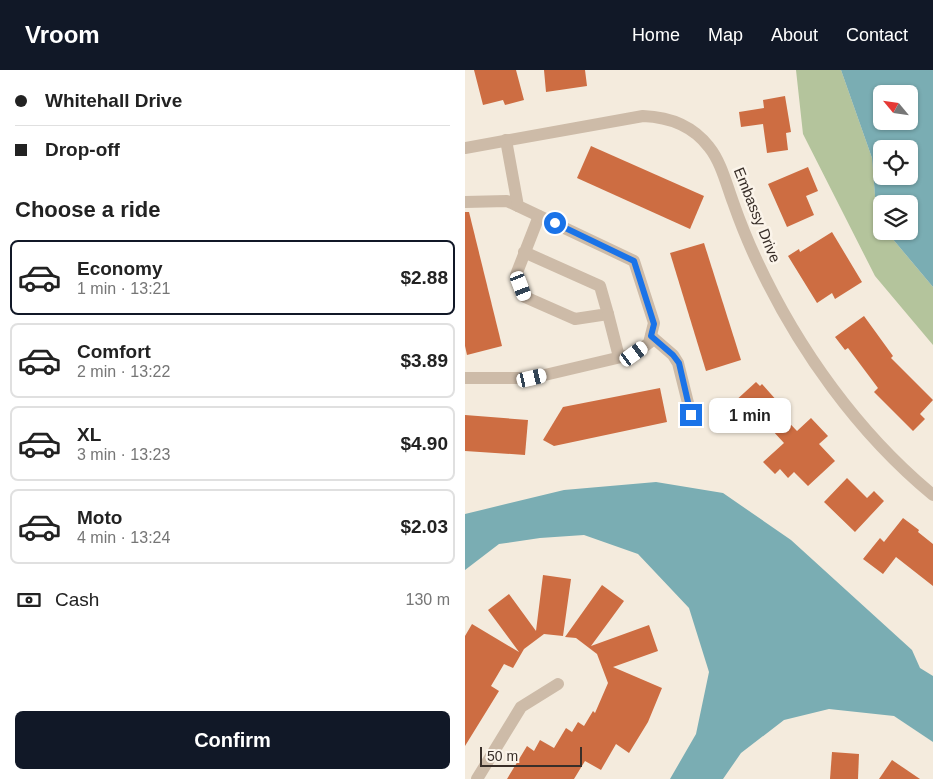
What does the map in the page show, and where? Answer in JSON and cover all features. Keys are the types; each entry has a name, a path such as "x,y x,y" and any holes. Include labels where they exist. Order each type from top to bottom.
{"street":[{"name":"Embassy Drive","path":"465,148 643,116 673,120 693,131 709,146 719,163 738,218 757,261 803,345 859,421 933,495"},
{"path":"506,140 518,206"},
{"path":"465,202 507,201 634,261 654,324 649,343 634,354 532,378 465,378"},
{"path":"539,216 516,275 525,297 575,319 608,314"},
{"path":"524,252 600,286 619,358"},
{"path":"651,336 673,355 679,363 691,415"},
{"path":"477,779 521,708 557,684"}],"green space":[{"path":"796,70 841,70 872,158 875,195 873,195 873,240 894,240 933,287 933,345 875,276 803,134"}],"water":[{"path":"841,70 933,70 933,287 894,240 918,240 918,195 875,195 874,185 918,185 918,140 873,140 873,171 872,158"},
{"path":"656,482 723,493 791,540 912,650 920,668 933,676 933,742 894,716 829,709 784,720 741,753 723,779 670,779 696,734 709,672 689,608 638,554 584,535 540,538 499,544 465,570 465,514 564,490"}],"building":[{"path":"474,70 516,70 524,100 505,105 503,100 483,105"},
{"path":"544,70 585,70 587,86 546,92"},
{"path":"785,96 791,132 786,133 788,150 767,153 763,124 741,127 739,112 764,108 763,100"},
{"path":"591,146 704,196 690,229 577,178"},
{"path":"808,167 818,191 806,196 814,215 787,227 768,184"},
{"path":"465,212 469,212 502,346 467,355 465,346"},
{"path":"832,232 862,282 835,299 832,293 817,303 788,256 799,249 800,252"},
{"path":"704,243 741,360 706,371 670,253"},
{"path":"864,316 893,356 891,358 933,400 920,414 925,419 913,431 874,392 878,388 848,348 845,350 835,337"},
{"path":"756,382 760,386 762,384 778,402 773,406 797,431 811,418 828,436 819,444 835,461 808,486 794,472 788,478 780,469 775,474 763,462 784,443 748,404 740,411 733,403"},
{"path":"660,388 667,422 554,446 543,440 563,407"},
{"path":"465,415 528,420 525,455 465,451"},
{"path":"847,478 867,498 874,491 884,501 855,532 824,502"},
{"path":"903,518 933,544 933,586 896,557 883,574 863,559 880,538 884,542"},
{"path":"543,575 571,579 563,636 544,634 524,649 513,668 504,664 491,686 499,691 465,746 465,636 472,624 519,652 488,610 509,594 536,631"},
{"path":"602,585 624,601 591,646 649,625 658,651 613,667 662,688 648,722 629,753 616,744 601,770 585,761 574,779 507,779 527,746 534,751 540,740 554,748 566,728 572,732 578,722 584,726 593,711 595,713 608,683 597,654 576,638 565,637"},
{"path":"832,752 859,754 858,779 830,779"},
{"path":"892,760 920,779 879,779"}],"route":[{"path":"555,223 634,261 654,324 651,336 673,355 679,363 691,415"}]}
